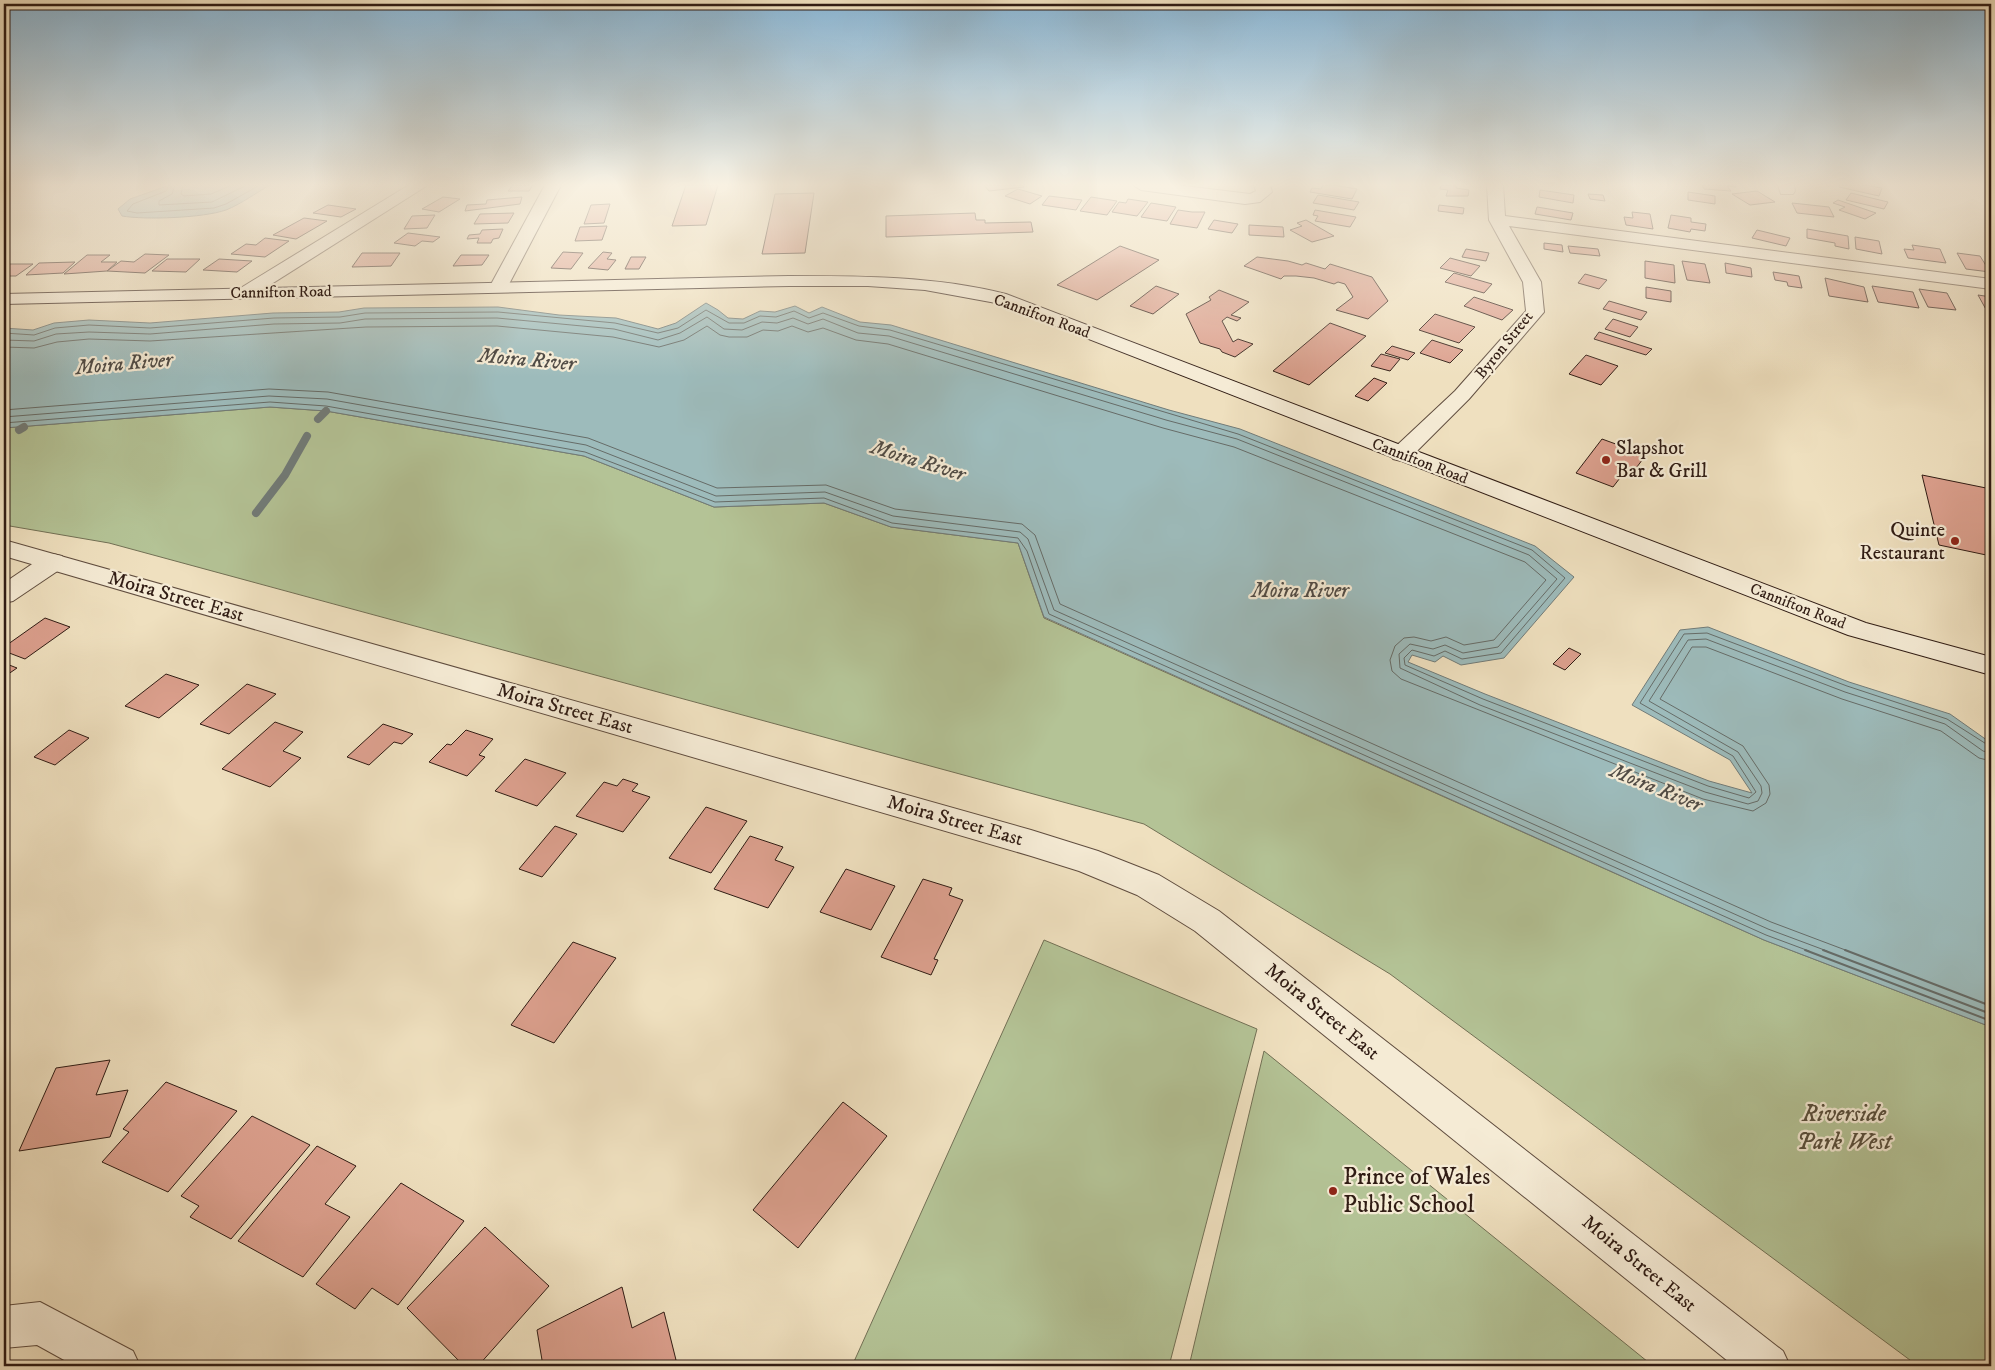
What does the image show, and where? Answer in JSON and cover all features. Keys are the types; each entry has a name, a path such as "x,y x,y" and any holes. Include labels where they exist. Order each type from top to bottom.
{"street":[{"path":"245,293 316,249"},
{"path":"498,288 519,249"},
{"name":"Byron Street","path":"1401,454 1462,395 1535,312 1532,282 1513,249"},
{"path":"1720,249 1991,284"},
{"name":"Cannifton Road","path":"4,299 780,281 868,281 924,285 1000,298 1857,629 1991,666"},
{"name":"Moira Street East","path":"4,548 1031,842 1087,860 1148,885 1215,927 1768,1366"},
{"path":"4,595 53,562"},
{"path":"4,1327 40,1322 118,1366"}],"green space":[{"name":"Riverside Park West","path":"270,407 326,411 584,456 714,507 824,503 891,527 1018,543 1044,618 1764,940 1991,1027 1991,1366 1918,1366 1390,974 1144,824 109,543 4,525 4,428"},
{"path":"1044,940 1257,1029 1169,1366 852,1366"},
{"name":"Prince of Wales Public School","path":"1264,1051 1653,1366 1189,1366"}],"water":[{"name":"Moira River","path":"706,303 728,318 743,319 760,311 775,312 795,306 809,313 822,307 860,322 891,325 1169,410 1240,429 1535,546 1574,577 1504,658 1461,665 1443,656 1435,662 1412,655 1408,662 1709,781 1752,793 1730,760 1632,705 1680,630 1708,627 1849,682 1950,714 1991,743 1991,1027 1764,940 1044,617 1018,543 891,527 824,503 714,507 584,456 326,411 270,407 4,428 4,328 33,330 54,323 89,320 150,323 273,313 339,312 364,308 498,307 559,315 616,318 658,329 676,323"}],"building":[{"path":"239,249 277,249 265,257 231,254"},
{"path":"763,249 806,249 805,253 762,254"},
{"path":"1115,249 1128,249 1159,260 1097,300 1057,285"},
{"path":"1466,249 1489,253 1486,261 1462,257"},
{"path":"1544,249 1563,249 1563,252"},
{"path":"1569,249 1597,249 1600,256 1570,253"},
{"path":"1856,249 1881,249 1882,254"},
{"path":"1904,249 1940,249 1946,263 1908,258"},
{"path":"563,252 583,253 571,269 551,268"},
{"path":"603,252 612,253 607,259 616,260 608,270 588,268"},
{"path":"362,253 400,253 391,266 352,267"},
{"path":"1957,253 1980,256 1990,272 1966,269"},
{"path":"145,254 169,255 145,273 107,271 121,261 134,262"},
{"path":"87,255 110,255 101,262 117,262 107,271 64,274"},
{"path":"461,255 489,255 482,265 453,266"},
{"path":"631,257 646,257 639,269 625,269"},
{"path":"1257,257 1302,265 1306,263 1325,269 1330,264 1372,277 1388,301 1368,319 1336,310 1353,297 1345,284 1338,282 1334,284 1314,278 1296,276 1284,276 1281,279 1244,266"},
{"path":"1450,258 1480,266 1471,276 1440,268"},
{"path":"167,259 200,259 186,272 152,271"},
{"path":"219,259 252,261 237,272 203,270"},
{"path":"1645,261 1674,265 1675,283 1645,278"},
{"path":"1682,261 1705,264 1710,283 1687,280"},
{"path":"75,262 63,273 26,275 39,263"},
{"path":"1725,263 1751,268 1752,277 1726,273"},
{"path":"4,264 33,264 16,276 4,276"},
{"path":"1773,272 1799,276 1802,288 1788,286 1787,282 1775,280"},
{"path":"1454,273 1492,284 1484,293 1445,282"},
{"path":"1585,274 1607,280 1599,289 1578,283"},
{"path":"1825,278 1864,287 1868,302 1829,296"},
{"path":"1156,286 1179,294 1153,314 1130,306"},
{"path":"1872,286 1913,292 1919,308 1878,302"},
{"path":"1646,287 1671,291 1671,302 1646,298"},
{"path":"1919,289 1947,293 1956,310 1928,307"},
{"path":"1219,290 1249,302 1231,315 1241,318 1237,321 1227,317 1222,321 1233,342 1238,339 1253,344 1235,357 1222,352 1220,349 1200,343 1186,314 1211,300 1209,297"},
{"path":"1978,295 1991,297 1991,313 1988,313"},
{"path":"1474,297 1513,310 1502,320 1464,306"},
{"path":"1609,301 1647,312 1641,320 1603,309"},
{"path":"1435,314 1475,327 1459,343 1419,330"},
{"path":"1613,319 1638,327 1630,337 1605,329"},
{"path":"1330,323 1366,336 1309,385 1273,371"},
{"path":"1599,332 1652,349 1646,355 1594,339"},
{"path":"1432,340 1463,350 1450,363 1420,353"},
{"path":"1392,346 1415,353 1408,360 1385,353"},
{"path":"1381,354 1400,359 1390,371 1371,366"},
{"path":"1586,355 1618,366 1601,385 1569,374"},
{"path":"1374,378 1387,383 1368,401 1355,396"},
{"path":"1602,439 1646,455 1630,476 1623,474 1613,487 1576,473"},
{"path":"1922,475 1991,489 1991,556 1939,545"},
{"path":"45,618 70,627 25,659 4,651 4,647"},
{"path":"1569,648 1581,654 1565,670 1553,664"},
{"path":"4,663 17,668 4,677"},
{"path":"166,674 199,685 159,718 125,706"},
{"path":"247,684 276,694 229,734 200,724"},
{"path":"275,722 303,732 283,751 301,758 270,787 222,769"},
{"path":"383,724 413,734 402,744 394,742 369,765 347,757"},
{"path":"69,730 89,738 55,765 34,757"},
{"path":"466,730 493,739 479,755 485,757 467,776 429,762 447,744 451,745"},
{"path":"525,759 566,773 537,806 495,791"},
{"path":"623,779 638,784 632,791 650,797 623,832 576,816 604,782 617,786"},
{"path":"706,807 747,821 711,873 669,858"},
{"path":"555,826 577,834 542,877 519,869"},
{"path":"750,836 783,847 775,860 794,867 768,908 714,889"},
{"path":"846,869 895,886 871,930 820,912"},
{"path":"923,879 952,888 949,895 963,900 934,959 938,960 931,975 881,957"},
{"path":"573,942 616,958 554,1043 511,1025"},
{"path":"110,1060 96,1095 128,1090 110,1137 19,1151 56,1068"},
{"path":"166,1082 237,1111 168,1192 102,1162 129,1132 123,1129"},
{"path":"843,1102 887,1136 798,1248 753,1210"},
{"path":"252,1116 310,1145 231,1239 190,1217 199,1206 181,1196"},
{"path":"317,1146 356,1166 325,1204 350,1217 303,1277 238,1241"},
{"path":"401,1183 464,1221 398,1305 372,1288 355,1309 316,1284"},
{"path":"485,1227 549,1286 478,1366 464,1366 407,1308"},
{"path":"622,1287 632,1328 664,1312 676,1360 664,1366 543,1366 537,1330"}],"waterway":[{"path":"318,419 326,411"},
{"path":"19,430 24,427"},
{"path":"256,513 285,475 307,436"}],"place":[{"name":"Slapshot Bar & Grill","path":"1606,460"},
{"name":"Quinte Restaurant","path":"1955,541"},
{"name":"Prince of Wales Public School","path":"1333,1191"}]}
